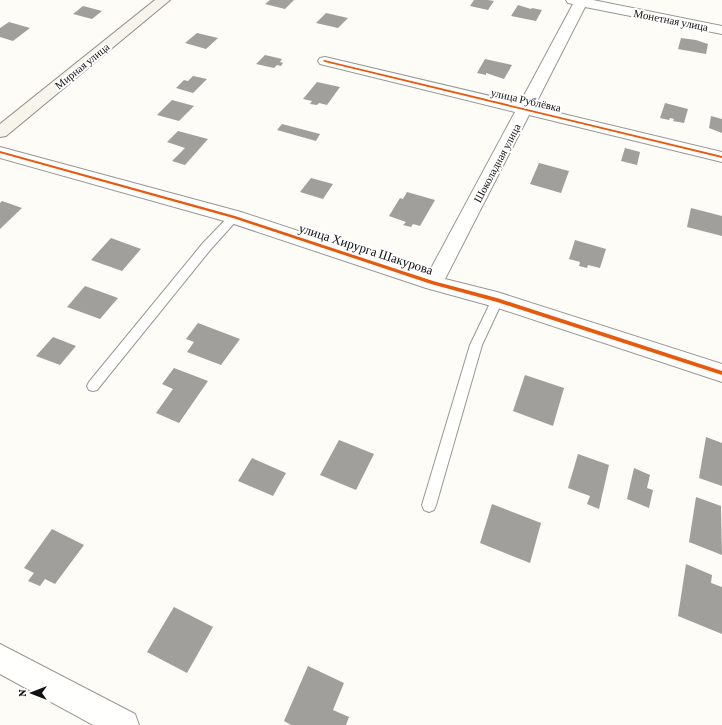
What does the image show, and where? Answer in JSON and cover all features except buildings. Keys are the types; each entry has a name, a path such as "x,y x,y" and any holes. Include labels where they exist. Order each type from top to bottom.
{"street":[{"name":"Мирная улица","path":"0,132 163,0"},
{"name":"Монетная улица","path":"579,1 722,30"},
{"name":"Шоколадная улица","path":"433,283 525,110 579,1"},
{"name":"улица Рублёвка","path":"325,61 722,157"},
{"name":"улица Хирурга Шакурова","path":"0,152 234,216 433,283 497,300 722,374"},
{"path":"0,658 124,725"}],"lane":[{"path":"93,386 207,246 234,216"},
{"path":"429,505 476,345 497,300"}],"cycle path":[{"path":"325,61 722,157"},
{"path":"0,152 234,217 433,283 497,300 722,373"}]}
